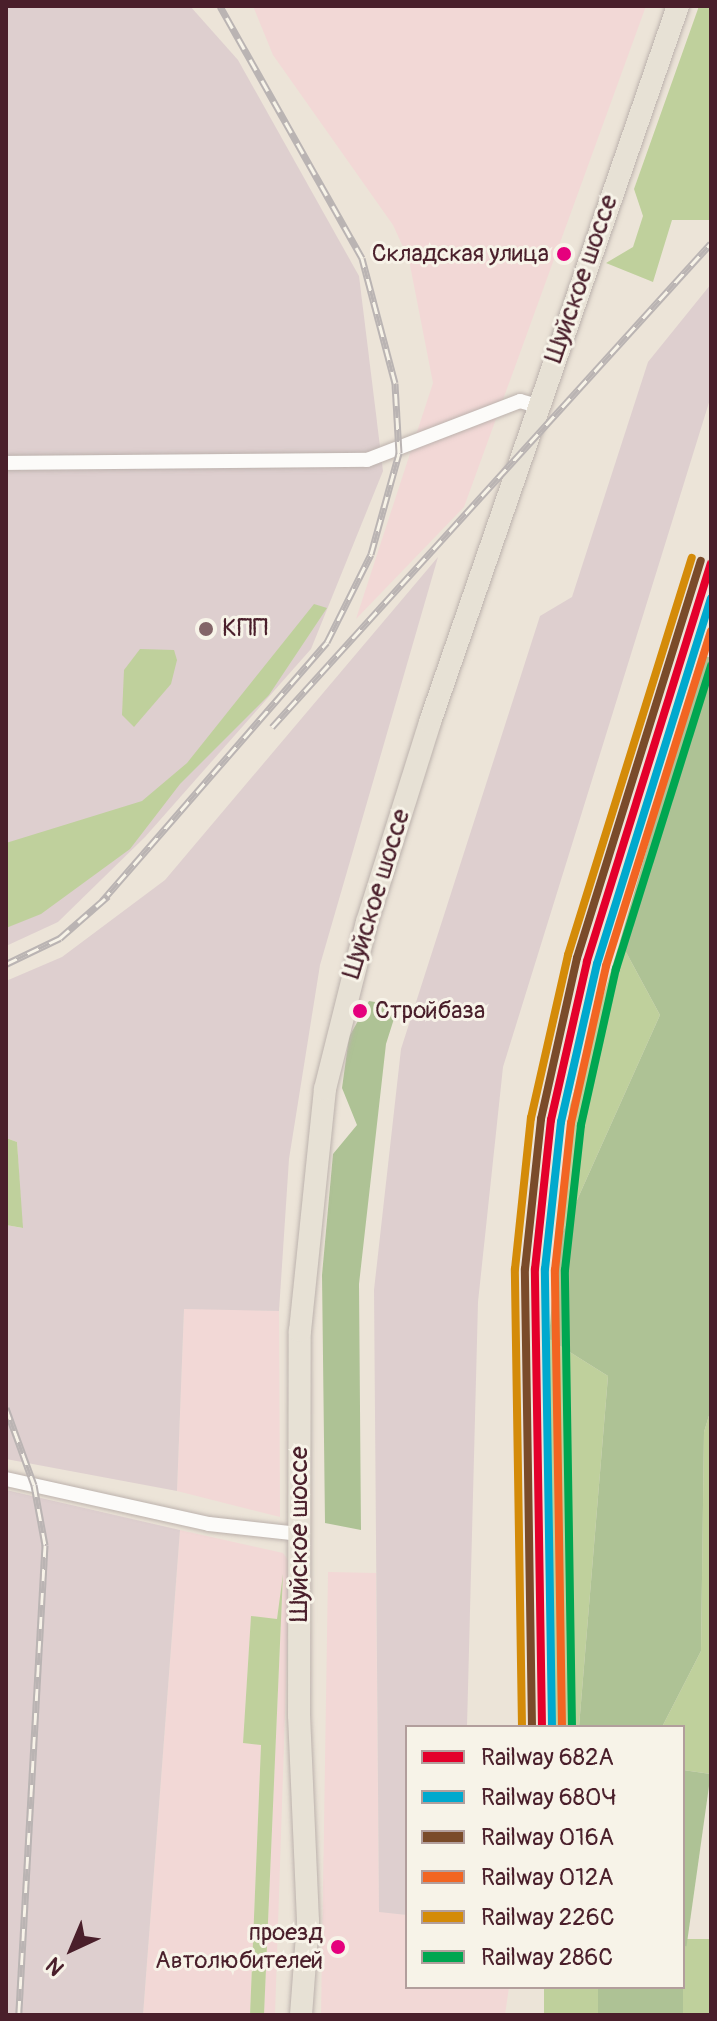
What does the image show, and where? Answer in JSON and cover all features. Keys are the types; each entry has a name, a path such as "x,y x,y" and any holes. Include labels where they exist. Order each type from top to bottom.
{"main road":[{"name":"Шуйское шоссе","path":"301,2015 308,1921 300,1534 304,1253 325,1089 367,922 538,406 678,6"}],"street":[{"path":"6,463 367,460 520,401 538,406"},
{"path":"6,1479 209,1524 300,1534"}],"shaded area":[{"path":"6,6 190,6 238,60 359,276 383,471 311,649 145,837 58,922 6,946"},
{"path":"253,6 646,6 464,507 356,619 433,383 409,260 393,225 273,55"},
{"path":"711,284 711,396 503,1067 478,1302 467,1725 405,1725 405,1915 379,1912 374,1290 401,1049 540,616 572,597 648,362"},
{"path":"438,557 320,965 289,1159 279,1311 184,1309 177,1491 6,1459 6,1225 22,1228 17,1142 6,1138 6,981 62,957 165,880"},
{"path":"184,1308 279,1311 280,1517 177,1491"},
{"path":"6,1490 180,1530 143,2015 6,2015"},
{"path":"180,1530 283,1553 290,1563 275,2015 264,2015 283,1575 277,1619 251,1617 243,1743 261,1744 250,2015 143,2015"},
{"path":"328,1572 376,1573 379,1911 405,1915 405,1989 509,1989 505,2015 321,2015"}],"green space":[{"path":"699,6 711,6 711,220 672,220 653,282 606,263 633,247 643,216 634,189"},
{"path":"314,604 327,608 269,695 180,784 130,849 41,914 6,928 6,843 142,801 187,763"},
{"path":"140,649 174,650 177,660 171,684 134,727 122,715 124,670"},
{"path":"703,655 711,658 711,1409 704,1432 701,1651 663,1725 579,1725 608,1376 549,1339 556,1247 660,1015 620,941"},
{"path":"620,941 660,1015 556,1247 570,1105"},
{"path":"369,1001 398,1006 386,1044 359,1284 361,1530 325,1523 322,1275 333,1154 357,1125 342,1088 349,1037"},
{"path":"6,1138 17,1142 23,1228 6,1225"},
{"path":"549,1339 608,1376 579,1725 554,1725"},
{"path":"711,1409 711,1774 685,1770 685,1725 663,1725 701,1651 704,1432"},
{"path":"283,1574 264,2015 250,2015 261,1745 243,1743 251,1616 277,1619"},
{"path":"685,1770 711,1774 687,1946 685,1946"},
{"path":"685,1939 711,1939 711,2015 683,2015"},
{"path":"544,1989 598,1989 598,2015 544,2015"},
{"path":"598,1989 683,1989 683,2015 598,2015"}],"railway":[{"path":"102,901 327,642 371,554 399,453 395,383 362,258 220,6"},
{"path":"272,727 711,243"},
{"path":"6,964 60,938 108,896"},
{"path":"6,1408 34,1485 45,1545 19,2015"}],"rail line":[{"name":"226С","path":"522,1725 515,1269 531,1118 568,955 692,558"},
{"name":"016А","path":"532,1725 525,1269 541,1119 577,958 701,561"},
{"name":"682А","path":"542,1725 535,1269 551,1120 587,961 711,564"},
{"name":"680Ч","path":"552,1725 545,1269 561,1122 597,964 711,598"},
{"name":"012А","path":"562,1725 555,1270 571,1123 606,966 711,631"},
{"name":"286С","path":"572,1725 565,1270 581,1125 616,969 711,665"}],"place":[{"name":"Складская улица","path":"564,254"},
{"name":"КПП","path":"206,629"},
{"name":"Стройбаза","path":"360,1011"},
{"name":"проезд Автолюбителей","path":"338,1947"}]}
